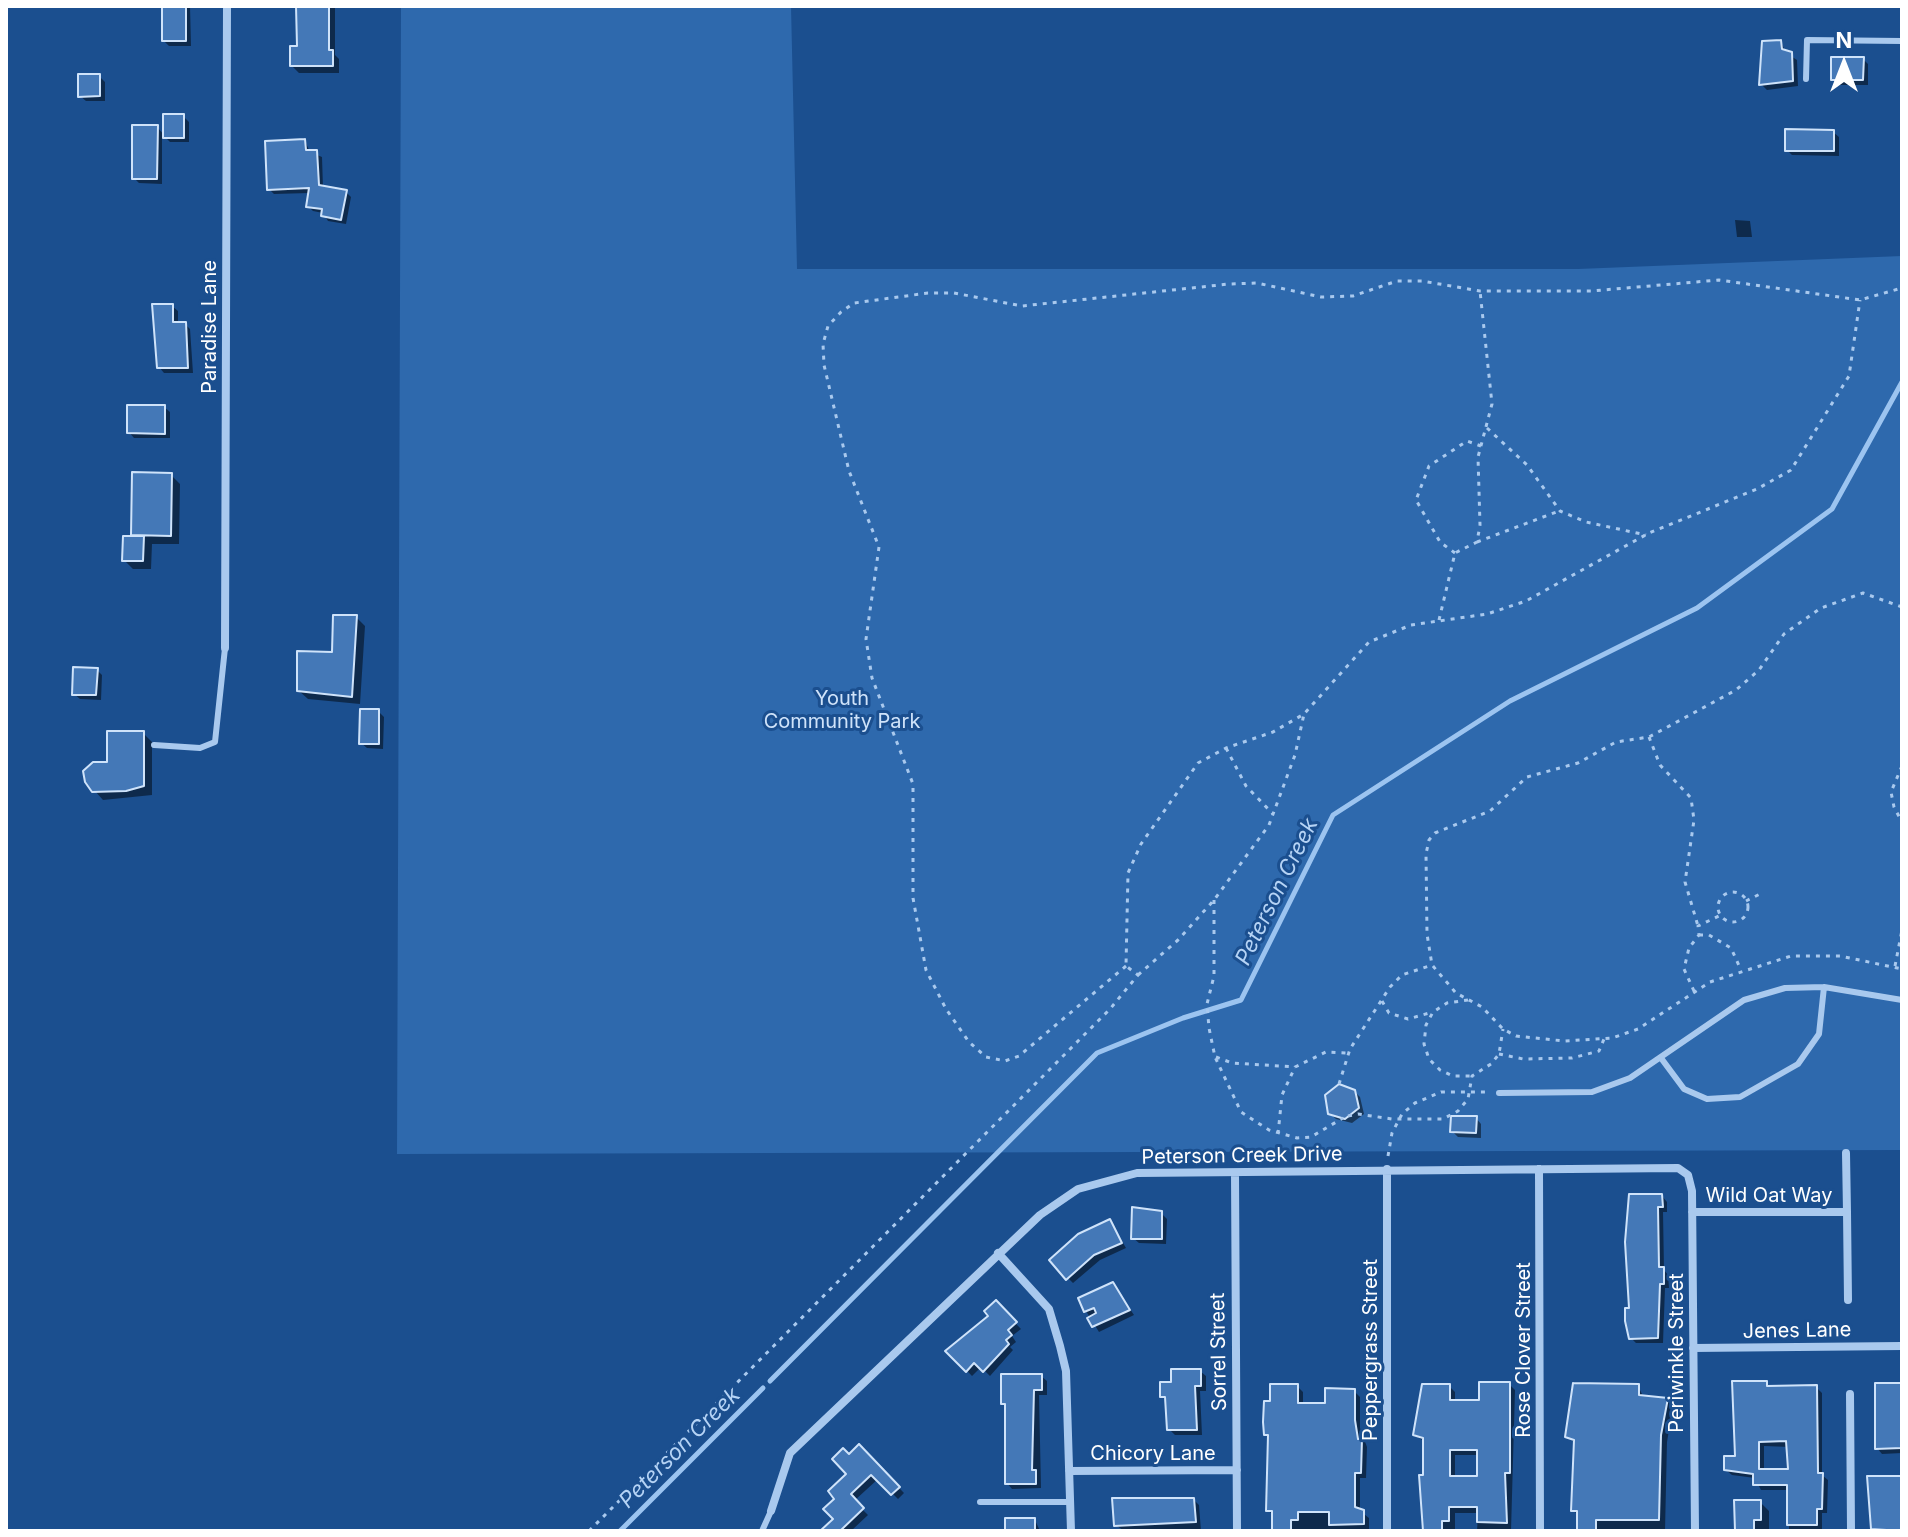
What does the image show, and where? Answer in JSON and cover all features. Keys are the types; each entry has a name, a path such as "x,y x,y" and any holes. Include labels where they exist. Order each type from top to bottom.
{"street":[{"name":"Paradise Lane","path":"225,648 227,6"},
{"name":"Wild Oat Way","path":"1846,1153 1848,1300"},
{"name":"Peterson Creek Drive","path":"771,1511 790,1453 998,1253 1040,1215 1078,1189 1137,1173 1678,1168 1688,1175"},
{"name":"Peppergrass Street","path":"1387,1169 1387,1531"},
{"name":"Rose Clover Street","path":"1539,1169 1540,1531"},
{"name":"Sorrel Street","path":"1235,1173 1237,1531"},
{"name":"Periwinkle Street","path":"1688,1175 1692,1212 1695,1531"},
{"name":"Wild Oat Way","path":"1692,1212 1847,1212"},
{"path":"998,1253 1049,1309 1054,1324 1066,1371 1071,1531"},
{"name":"Jenes Lane","path":"1693,1348 1902,1346"},
{"path":"1850,1394 1851,1531"},
{"name":"Chicory Lane","path":"1069,1471 1237,1470"}],"lane":[{"path":"1806,79 1807,40 1902,41"},
{"path":"154,745 200,748 215,742 225,648"},
{"path":"1661,1058 1684,1089 1707,1099 1740,1097 1798,1064 1819,1034 1824,987"},
{"path":"1499,1093 1592,1092 1630,1078 1744,1000 1785,988 1824,987 1902,1000"},
{"path":"980,1502 1070,1502"},
{"name":"Peterson Creek Drive","path":"762,1531 771,1511"}],"path":[{"path":"1860,300 1849,376 1791,470 1757,489 1646,535 1526,601 1487,614 1411,625 1369,642 1304,714 1273,732 1226,748 1198,763 1141,844 1128,873 1126,966 1019,1056 1005,1061 986,1057 969,1042 946,1009 926,970 913,898 913,784 872,678 866,639 879,547 862,511 837,428 824,365 828,326 854,303 928,293 954,293 1022,306 1257,283 1321,297 1353,296 1397,281 1422,281 1480,291 1591,291 1719,280 1860,300 1902,288"},
{"path":"1477,542 1481,446 1492,404 1480,291"},
{"path":"1486,427 1527,465 1560,511 1586,522 1646,535"},
{"path":"1455,553 1440,542 1416,500 1429,466 1467,441 1481,446"},
{"path":"1455,553 1560,511"},
{"path":"1439,620 1455,553"},
{"path":"1433,1012 1426,1025 1424,1044 1429,1059 1453,1076 1472,1076 1491,1064 1499,1054 1503,1029 1496,1017 1456,993 1432,965 1427,924 1426,854 1435,833 1490,811 1517,785 1540,771 1578,763 1616,742 1649,737 1751,679 1784,634 1821,608 1863,593 1902,607"},
{"path":"589,1531 1110,1009 1138,975 1178,940 1214,900 1273,814 1295,755 1304,714"},
{"path":"1649,737 1660,765 1691,798 1694,820 1685,882 1699,935 1689,948 1684,969 1694,991"},
{"path":"1226,748 1246,786 1273,814"},
{"path":"1902,766 1891,792 1902,822"},
{"path":"1726,894 1740,894 1746,901 1748,911 1742,919 1728,921 1721,915 1719,906 1726,894"},
{"path":"1746,901 1760,894"},
{"path":"1214,900 1214,976 1207,1004 1209,1028 1215,1057 1241,1112 1254,1123 1278,1134 1311,1137 1346,1117 1358,1114 1400,1119 1443,1119 1458,1111 1472,1090 1472,1076"},
{"path":"1698,926 1721,915"},
{"path":"1895,966 1902,930"},
{"path":"1699,935 1709,935 1731,948 1741,970"},
{"path":"1503,1029 1535,1039 1604,1039 1638,1029 1694,991 1741,970 1812,954 1902,969"},
{"path":"1339,1084 1348,1053 1381,1000 1402,975 1432,965"},
{"path":"1126,966 1138,975"},
{"path":"1381,1000 1389,1013 1408,1019 1433,1012 1447,1003 1468,1000"},
{"path":"1499,1054 1523,1059 1572,1058 1599,1051 1604,1039"},
{"path":"1215,1057 1232,1063 1295,1067 1326,1052 1348,1053"},
{"path":"1278,1134 1282,1095 1295,1067"},
{"path":"1387,1169 1388,1145 1400,1119 1415,1103 1441,1092 1472,1090 1499,1093"}],"green space":[{"name":"Youth Community Park","path":"401,6 791,6 797,269 1578,269 1902,256 1902,1150 397,1154"}],"building":[{"path":"162,6 186,6 186,41 162,41"},
{"path":"296,6 329,6 329,50 333,50 333,66 290,66 290,46 297,46"},
{"path":"1781,40 1782,49 1792,52 1793,81 1759,85 1762,41"},
{"path":"1831,57 1864,57 1863,80 1831,80"},
{"path":"78,74 100,74 100,96 78,97"},
{"path":"163,114 184,114 184,138 163,138"},
{"path":"132,125 158,125 157,179 132,179"},
{"path":"1785,129 1834,130 1834,151 1785,151"},
{"path":"305,139 306,150 317,150 319,185 347,190 341,220 321,216 322,209 306,207 309,188 267,190 265,141"},
{"path":"152,304 173,304 173,322 186,322 188,368 157,368"},
{"path":"127,405 165,405 165,434 127,433"},
{"path":"132,472 172,473 171,536 131,535"},
{"path":"123,536 144,536 143,561 122,561"},
{"path":"333,615 357,615 352,697 297,691 297,651 332,652"},
{"path":"73,667 98,668 96,695 72,695"},
{"path":"360,709 379,709 379,744 359,744"},
{"path":"107,731 144,731 144,786 126,791 92,792 85,782 83,771 93,762 107,762"},
{"path":"1339,1084 1355,1090 1359,1108 1345,1119 1328,1114 1325,1095"},
{"path":"1451,1116 1477,1116 1476,1133 1450,1132"},
{"path":"1629,1194 1662,1194 1663,1207 1658,1207 1659,1267 1664,1267 1664,1284 1660,1284 1658,1338 1629,1339 1625,1321 1625,1308 1629,1308 1625,1242"},
{"path":"1132,1207 1162,1211 1162,1239 1131,1239"},
{"path":"1110,1219 1122,1243 1094,1255 1066,1280 1049,1260 1078,1234"},
{"path":"1113,1282 1130,1310 1092,1327 1087,1318 1096,1313 1094,1308 1084,1312 1078,1298"},
{"path":"996,1300 1017,1322 1008,1330 1012,1335 1006,1340 1009,1344 983,1372 974,1363 966,1372 945,1351 988,1316 984,1311"},
{"path":"1171,1369 1201,1369 1201,1386 1195,1386 1197,1430 1167,1430 1165,1397 1160,1397 1160,1382 1171,1382"},
{"path":"1001,1374 1042,1374 1042,1390 1034,1390 1032,1470 1036,1470 1036,1484 1005,1484 1005,1404 1001,1404"},
{"path":"1732,1381 1767,1381 1767,1386 1817,1385 1818,1473 1823,1473 1822,1509 1817,1509 1817,1525 1787,1525 1787,1485 1753,1485 1753,1474 1724,1470 1724,1456 1735,1456","holes":["1786,1441 1788,1469 1759,1469 1759,1442"]},
{"path":"1479,1382 1510,1382 1510,1473 1505,1473 1507,1523 1477,1522 1477,1507 1449,1507 1449,1521 1442,1521 1442,1531 1423,1531 1419,1475 1423,1475 1423,1438 1413,1435 1422,1384 1450,1384 1450,1400 1479,1400","holes":["1450,1450 1477,1450 1477,1476 1450,1476"]},
{"path":"1573,1383 1639,1384 1639,1395 1668,1398 1661,1435 1659,1520 1596,1520 1596,1531 1577,1531 1577,1511 1571,1511 1574,1440 1565,1437"},
{"path":"1875,1383 1902,1383 1902,1448 1875,1449"},
{"path":"1270,1384 1298,1384 1298,1403 1325,1403 1325,1388 1355,1389 1355,1420 1358,1439 1362,1439 1361,1473 1355,1473 1355,1507 1364,1510 1364,1524 1329,1525 1329,1512 1298,1512 1298,1520 1291,1520 1291,1531 1272,1531 1272,1511 1266,1511 1268,1435 1264,1435 1263,1422 1264,1401 1270,1401"},
{"path":"859,1444 900,1487 891,1495 871,1475 851,1494 864,1508 840,1531 820,1531 833,1519 823,1509 834,1499 828,1491 846,1474 832,1459 843,1448 849,1454"},
{"path":"1867,1476 1902,1476 1902,1531 1871,1529"},
{"path":"1112,1498 1194,1498 1196,1522 1114,1526"},
{"path":"1734,1500 1761,1500 1761,1520 1754,1520 1754,1531 1735,1531"},
{"path":"1005,1518 1035,1518 1035,1531 1005,1531"}],"waterway":[{"name":"Peterson Creek","path":"770,1381 1097,1053 1183,1018 1241,1000 1333,815 1510,701 1697,608 1832,509 1902,382"},
{"name":"Peterson Creek","path":"620,1531 763,1388"}]}
